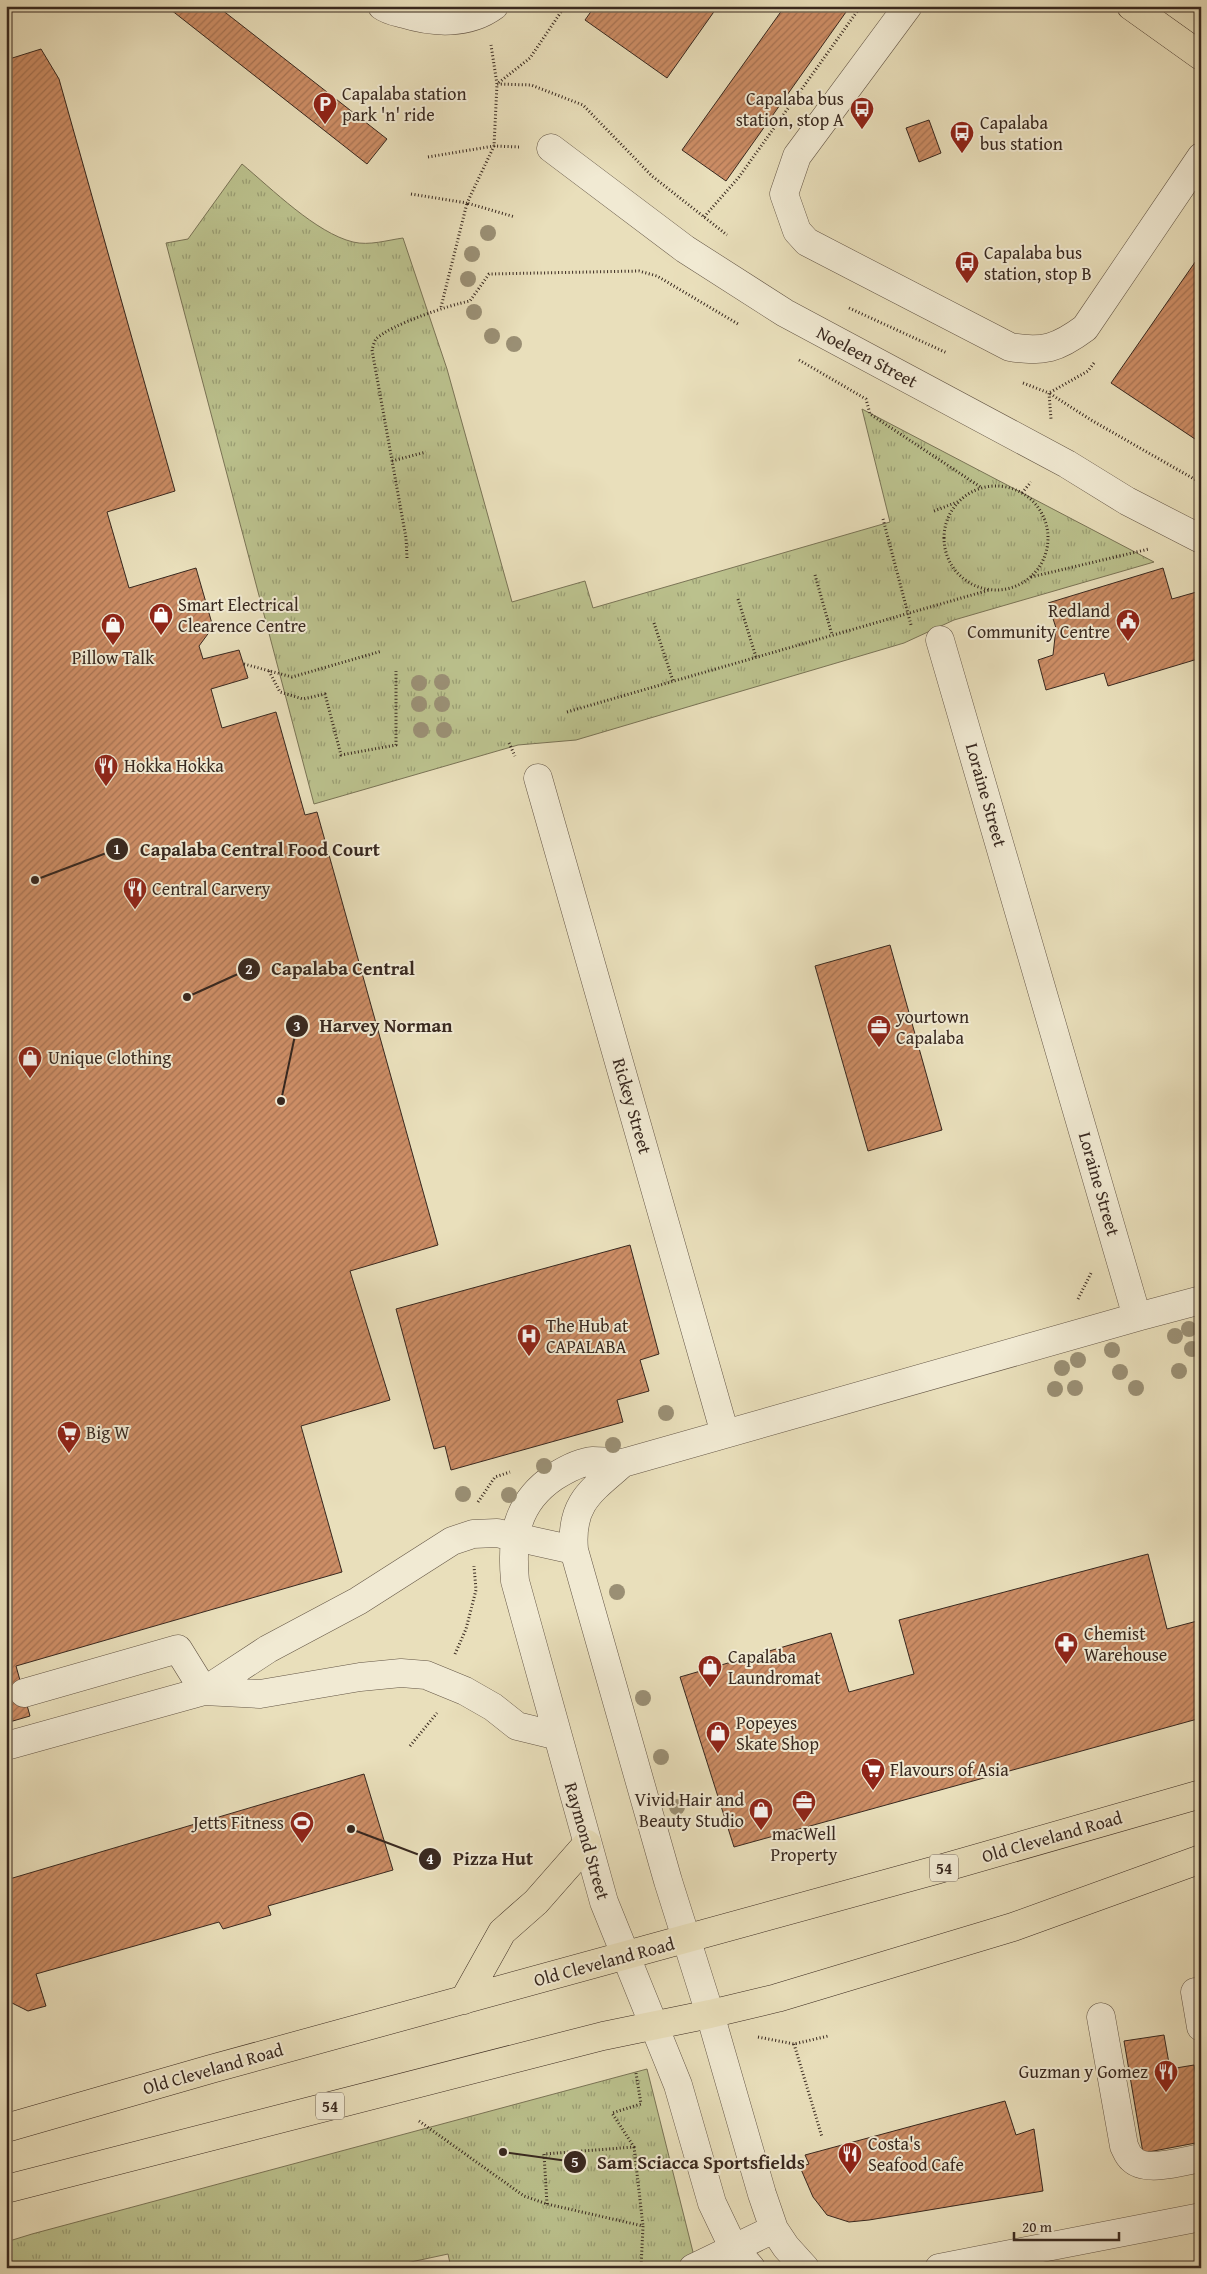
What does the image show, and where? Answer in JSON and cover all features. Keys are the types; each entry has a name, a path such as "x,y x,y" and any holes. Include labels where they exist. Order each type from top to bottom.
{"main road":[{"path":"1131,6 1201,56"},
{"name":"Old Cleveland Road","path":"6,2128 211,2069 687,1940 1201,1794"},
{"path":"464,2000 502,1932 536,1902 587,1844"},
{"name":"54","path":"6,2189 593,2038 777,1998 969,1942 1201,1859"}],"street":[{"path":"382,6 423,20 457,20 490,9"},
{"path":"908,6 797,156 789,176 784,194 797,231 807,242 824,251 1010,347 1048,349 1068,341 1085,328 1201,158"},
{"name":"Noeleen Street","path":"552,148 685,249 785,313 1053,457 1168,523 1201,539"},
{"name":"Loraine Street","path":"940,640 1138,1317"},
{"name":"Rickey Street","path":"538,778 725,1434"},
{"path":"725,1434 1201,1300"},
{"name":"Raymond Street","path":"725,1434 624,1463 591,1461 565,1469 535,1492 523,1511 514,1536 513,1557 515,1581 604,1902 678,2085 712,2204 733,2248 752,2268"},
{"name":"Raymond Street","path":"624,1463 585,1497 576,1515 572,1530 574,1550 661,1857 710,2014 762,2194 774,2229 786,2247 805,2268"},
{"path":"6,1746 204,1691 268,1649 358,1601 452,1541 472,1534 496,1533 574,1550"},
{"path":"24,1693 178,1649 204,1691"},
{"path":"204,1691 260,1694 360,1677 401,1673 426,1675 465,1691 493,1708 517,1726 558,1736"},
{"path":"1195,1992 1201,2027"},
{"path":"1102,2017 1124,2146 1132,2160 1141,2165 1156,2166 1201,2158"},
{"path":"939,2268 1201,2217"},
{"path":"693,2268 774,2229"}],"path":[{"path":"497,84 530,58 565,6"},
{"path":"497,84 531,85 582,105 652,176 704,217 739,177 861,6"},
{"path":"441,308 467,203 494,146 497,84 490,9"},
{"path":"428,157 494,146 552,148"},
{"path":"411,194 467,203 515,217"},
{"path":"407,558 406,538 372,350 375,340 384,333 441,308 470,301 489,274 639,271 657,276 740,325"},
{"path":"790,355 866,399 870,414 982,488"},
{"path":"1049,393 1091,420 1201,483"},
{"path":"392,461 426,452"},
{"path":"567,712 989,590 1004,590 1018,586 1030,578 1041,565 1047,549 1048,533 1044,517 1035,503 1022,493 1009,488 995,486 982,488 960,501 934,511"},
{"path":"960,501 950,514 945,530 945,546 950,562 960,575 973,585 989,590"},
{"path":"883,519 908,613"},
{"path":"1030,578 1149,549 1168,523"},
{"path":"815,575 832,635"},
{"path":"738,599 756,657"},
{"path":"654,623 673,681"},
{"path":"244,664 292,677 382,651"},
{"path":"269,671 280,692 303,700 325,694 341,755 396,745 396,671"},
{"path":"455,1655 466,1629 476,1590 474,1562"},
{"path":"410,1746 436,1716 438,1710"},
{"path":"758,2036 794,2044 828,2036"},
{"path":"794,2044 822,2137"},
{"path":"636,2073 641,2104 612,2113 634,2146 643,2226 641,2268"},
{"path":"419,2121 524,2196 547,2204 643,2226"},
{"path":"547,2204 544,2154 634,2146"}],"green space":[{"path":"242,164 295,209 324,230 339,237 359,243 403,238 447,369 512,602 585,581 593,608 890,522 862,409 1154,562 954,620 904,643 576,740 518,745 314,804 166,243 188,239"},
{"path":"647,2069 697,2268 451,2268 448,2254 383,2268 6,2268 6,2242"}],"building":[{"path":"166,6 217,6 387,139 367,164"},
{"path":"595,6 718,6 667,78 585,20"},
{"path":"785,6 838,6 846,12 726,181 682,150"},
{"path":"41,49 59,79 175,491 107,512 129,588 196,568 213,627 199,646 203,659 239,650 248,678 211,689 222,728 276,712 305,815 317,812 438,1245 350,1271 390,1400 301,1426 342,1572 16,1666 30,1716 6,1723 6,60"},
{"path":"929,120 941,153 919,162 906,128"},
{"path":"1201,256 1201,443 1111,383"},
{"name":"Redland Community Centre","path":"1163,568 1172,599 1200,591 1201,658 1108,686 1104,673 1046,690 1038,660 1053,655 1056,628 1048,603"},
{"name":"yourtown Capalaba","path":"890,945 942,1130 868,1151 815,966"},
{"name":"The Hub at CAPALABA","path":"630,1245 659,1354 640,1360 649,1391 617,1400 623,1422 451,1470 445,1446 434,1449 396,1309"},
{"path":"1148,1554 1167,1629 1201,1620 1201,1718 734,1847 680,1677 831,1633 849,1692 914,1674 899,1620"},
{"path":"364,1774 393,1870 268,1906 271,1915 223,1929 219,1922 36,1974 46,2006 28,2011 6,2000 6,1880"},
{"name":"Guzman y Gomez","path":"1164,2035 1170,2069 1194,2065 1201,2105 1201,2142 1143,2153 1124,2041"},
{"path":"1005,2101 1016,2135 1034,2129 1043,2191 849,2222 827,2215 813,2197 800,2167 809,2164 805,2155"}],"place":[{"name":"Capalaba station park 'n' ride","path":"325,125"},
{"name":"Capalaba bus station, stop A","path":"862,130"},
{"name":"Capalaba bus station","path":"962,154"},
{"name":"Capalaba bus station, stop B","path":"967,284"},
{"name":"Smart Electrical Clearence Centre","path":"161,636"},
{"name":"Redland Community Centre","path":"1128,642"},
{"name":"Pillow Talk","path":"113,646"},
{"name":"Hokka Hokka","path":"106,787"},
{"name":"Capalaba Central Food Court","path":"35,880"},
{"name":"Central Carvery","path":"135,910"},
{"name":"Capalaba Central","path":"187,997"},
{"name":"yourtown Capalaba","path":"879,1048"},
{"name":"Unique Clothing","path":"30,1079"},
{"name":"Harvey Norman","path":"281,1101"},
{"name":"The Hub at CAPALABA","path":"529,1357"},
{"name":"Big W","path":"69,1454"},
{"name":"Chemist Warehouse","path":"1066,1665"},
{"name":"Capalaba Laundromat","path":"710,1688"},
{"name":"Popeyes Skate Shop","path":"718,1754"},
{"name":"Flavours of Asia","path":"873,1791"},
{"name":"macWell Property","path":"804,1823"},
{"name":"Pizza Hut","path":"351,1829"},
{"name":"Vivid Hair and Beauty Studio","path":"761,1831"},
{"name":"Jetts Fitness","path":"302,1844"},
{"name":"Guzman y Gomez","path":"1166,2093"},
{"name":"Sam Sciacca Sportsfields","path":"503,2152"},
{"name":"Costa's Seafood Cafe","path":"850,2175"}]}
